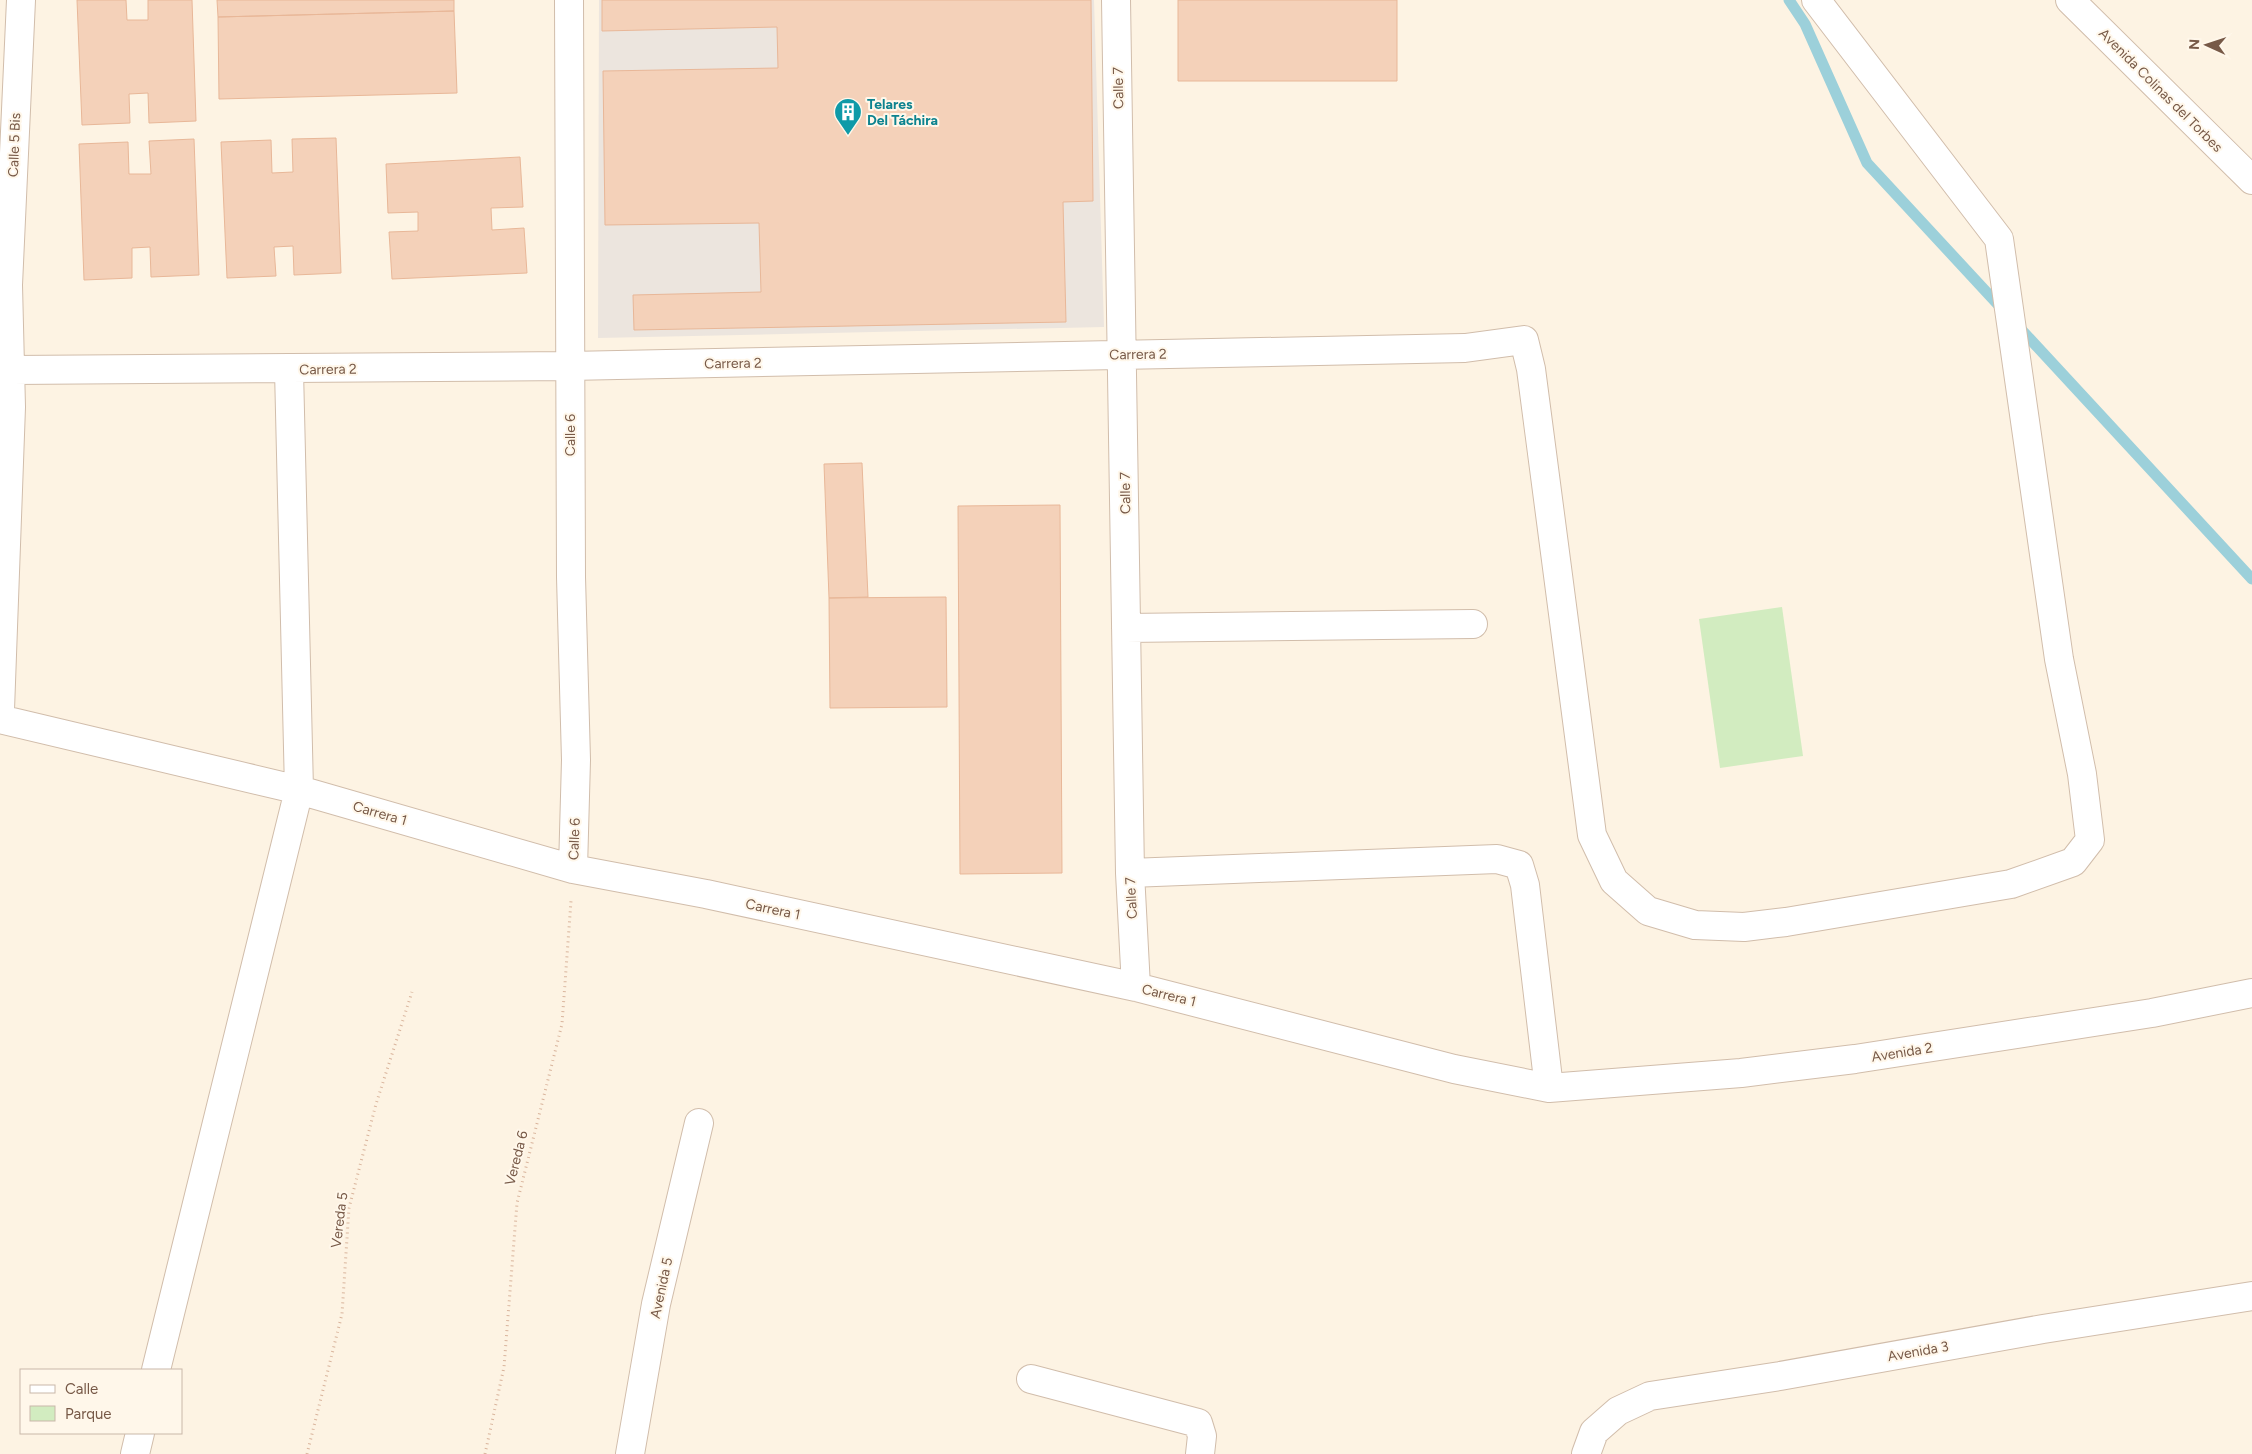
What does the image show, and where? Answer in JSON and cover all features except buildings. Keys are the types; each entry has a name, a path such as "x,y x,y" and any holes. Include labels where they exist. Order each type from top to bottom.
{"street":[{"name":"Calle 5 Bis","path":"0,710 8,285 20,0"},
{"name":"Calle 6","path":"569,0 571,577 576,760 573,869"},
{"name":"Calle 7","path":"1116,0 1130,874 1136,987"},
{"name":"Carrera 2","path":"6,369 289,370 570,366 1465,348 1524,340 1532,379 1592,835 1614,881 1648,911 1695,926 1744,927 1786,922 2011,884 2073,862 2090,840 2082,774 2059,659 1999,239 1816,0"},
{"name":"Avenida Colinas del Torbes","path":"2070,0 2252,180"},
{"path":"156,1369 299,790 289,370"},
{"path":"1126,628 1473,624"},
{"name":"Carrera 1","path":"0,719 299,790 573,869 706,894 1136,987 1454,1069 1549,1088"},
{"path":"1130,874 1497,860 1519,865 1525,885 1549,1088"},
{"name":"Avenida 2","path":"1549,1088 1741,1073 1854,1059 2152,1013 2252,993"},
{"name":"Avenida 5","path":"630,1454 656,1304 700,1123"},
{"name":"Avenida 3","path":"1590,1443 1618,1411 1650,1396 1780,1376 2043,1329 2252,1296"},
{"path":"1031,1379 1198,1423 1202,1436 1200,1454"},
{"path":"135,1454 140,1434"}],"path":[{"name":"Vereda 6","path":"485,1454 504,1367 516,1203 562,1024 573,869"},
{"name":"Vereda 5","path":"307,1454 342,1314 349,1208 376,1104 412,992"}],"shaded area":[{"name":"Telares Del Táchira","path":"599,0 1094,0 1104,327 598,338"}],"green space":[{"path":"1782,607 1803,756 1720,768 1699,619"}],"waterway":[{"path":"1789,0 1805,24 1867,163 2004,311"},
{"path":"2017,325 2252,579"}],"place":[{"name":"Telares Del Táchira","path":"848,136"}]}
